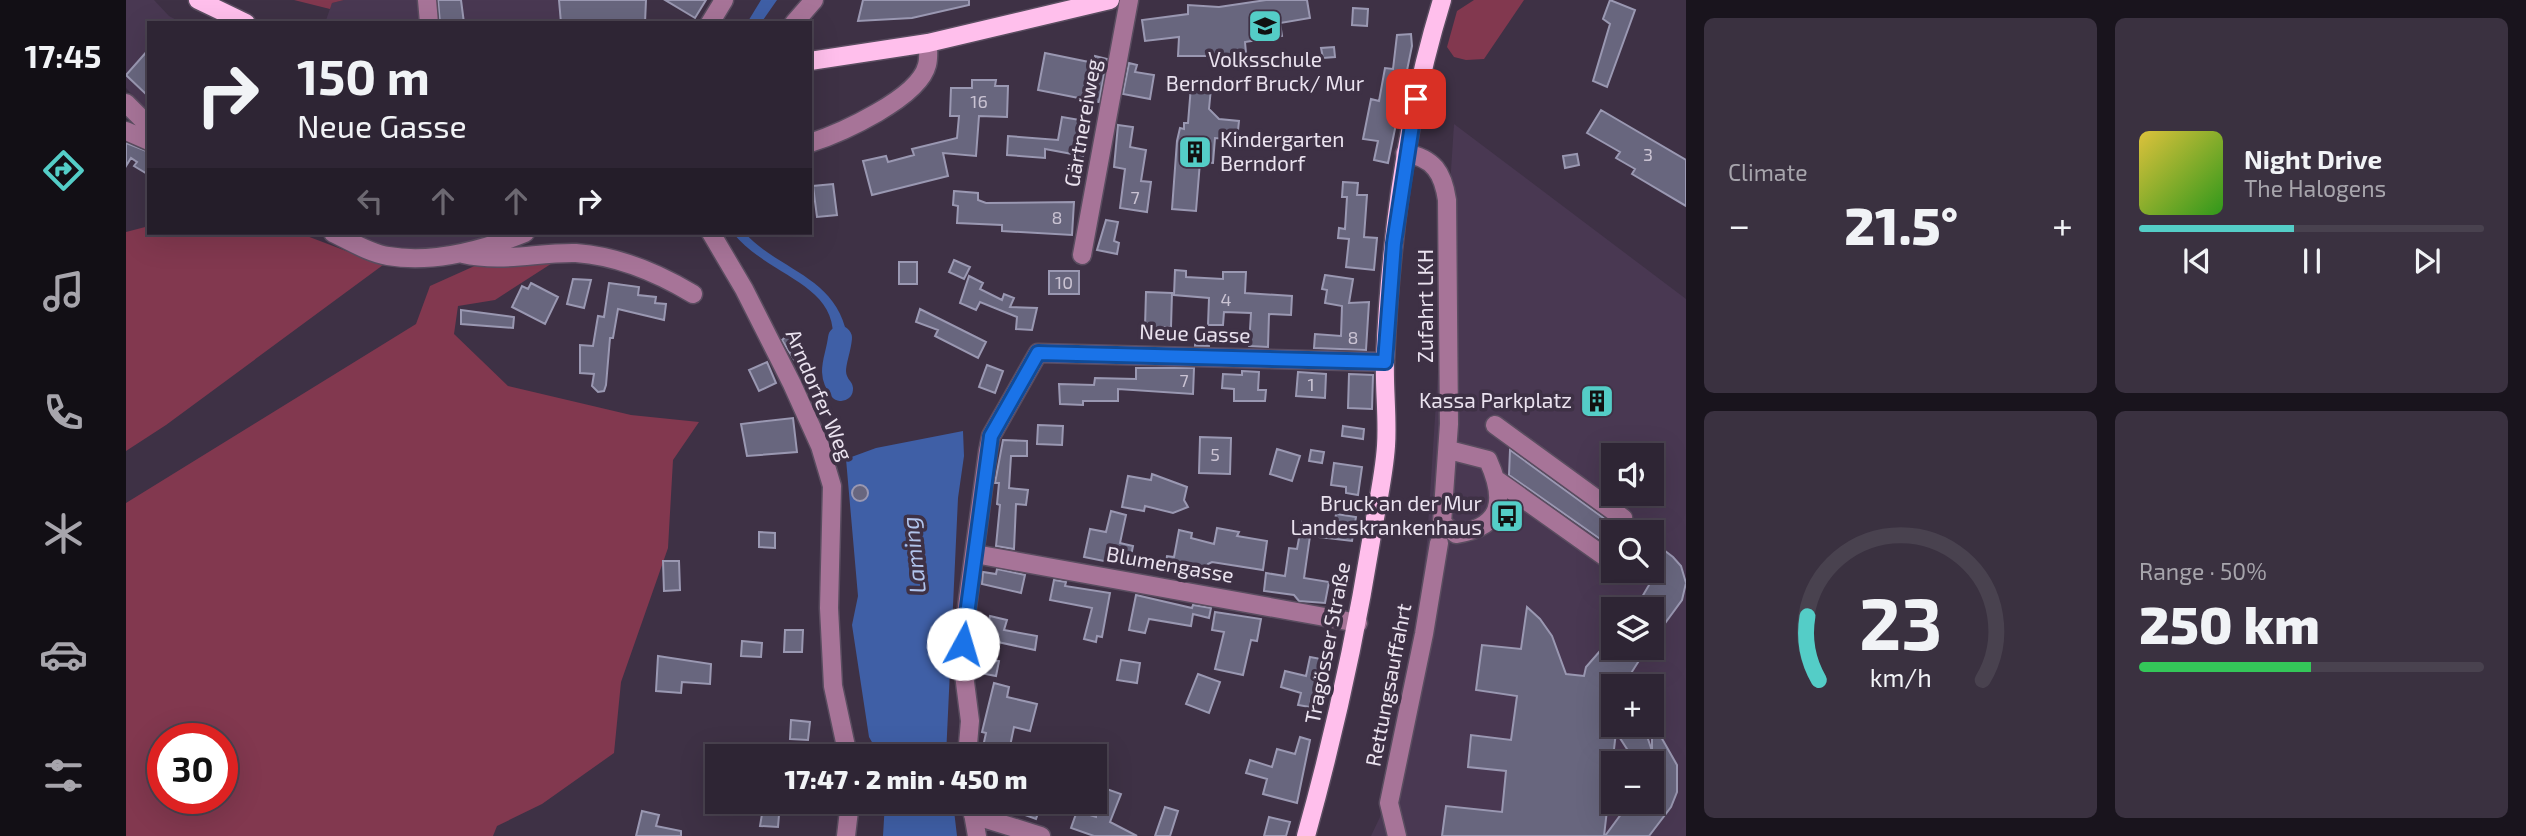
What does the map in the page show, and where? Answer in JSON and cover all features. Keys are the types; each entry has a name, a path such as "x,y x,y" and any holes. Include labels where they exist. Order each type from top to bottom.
{"main road":[{"path":"198,0 242,21"},
{"path":"812,61 928,43 1110,0"},
{"name":"Tragösser Straße","path":"1306,836 1358,623 1386,447 1385,362 1394,243 1405,153 1428,46 1442,0"}],"street":[{"path":"427,0 429,21"},
{"path":"711,21 723,0"},
{"path":"796,21 814,0"},
{"name":"Gärtnereiweg","path":"1082,255 1129,0"},
{"path":"812,142 860,124 906,92 922,76 927,65 928,43"},
{"path":"126,103 147,124"},
{"path":"126,131 147,140"},
{"name":"Zufahrt LKH","path":"1405,153 1419,155 1434,164 1444,180 1447,200 1449,450 1442,523 1456,534 1478,531 1491,521 1498,499 1497,480"},
{"path":"338,235 386,256 463,254 485,259 576,253 642,267 693,294"},
{"path":"463,254 518,235"},
{"name":"Arndorfer Weg","path":"712,235 744,289 792,384 820,446 832,486 830,621 833,686 845,744"},
{"name":"Neue Gasse","path":"975,554 991,436 1038,353 1385,362"},
{"path":"1495,425 1622,520"},
{"path":"1449,450 1488,460 1497,480 1601,554"},
{"name":"Rettungsauffahrt","path":"1397,836 1389,803 1424,634 1439,543"},
{"path":"968,744 970,722 962,659 975,554"},
{"name":"Blumengasse","path":"975,554 1358,623"},
{"path":"846,836 849,814"},
{"path":"973,814 977,836"},
{"path":"987,814 1041,836"}],"shaded area":[{"path":"126,0 154,0 169,16 178,21 147,21 147,111 126,88"},
{"path":"294,0 344,0 332,3 330,9"},
{"path":"344,0 621,0 623,21 326,21 332,3"},
{"path":"1474,0 1524,0 1484,59 1466,60 1454,57 1447,47 1457,11"},
{"path":"1454,124 1686,299 1686,836 1371,836 1380,817 1411,670 1427,541"},
{"path":"147,227 147,235 304,235 383,265 166,425 126,451 126,232"},
{"path":"358,235 500,235 448,250 385,247"},
{"path":"557,260 495,300 458,306 454,334 508,386 631,415 699,422 673,460 668,548 621,682 614,753 542,804 497,826 493,836 126,836 126,503 416,324 430,286 479,264"}],"water":[{"path":"761,0 777,0 762,21 748,21"},
{"path":"735,235 747,235 815,284 838,310 845,327 836,371 827,368 833,340 830,318 821,301 807,288 750,250"},
{"path":"963,431 964,456 958,498 947,744 873,744 869,737 852,625 858,596 846,459 876,448"},
{"path":"884,814 954,814 957,836 883,836"}],"building":[{"path":"438,0 461,0 464,21 440,21"},
{"path":"559,0 646,0 645,21 561,21"},
{"path":"665,0 706,0 695,18"},
{"path":"863,0 969,0 969,5 912,18 858,21"},
{"path":"1266,0 1307,0 1310,18 1280,23 1282,36 1245,42 1246,53 1178,56 1179,37 1145,41 1142,20 1188,14 1188,5 1219,7"},
{"path":"1610,0 1635,10 1607,87 1593,81 1610,24 1603,19"},
{"path":"1353,8 1368,9 1367,26 1352,25"},
{"path":"1411,34 1412,46 1388,163 1374,160 1378,141 1363,139 1371,99 1379,101 1385,68 1393,69 1397,35"},
{"path":"1334,47 1335,57 1323,58 1321,48"},
{"path":"147,51 147,95 126,75"},
{"path":"1045,53 1094,63 1095,56 1107,59 1099,102 1038,90"},
{"path":"1129,63 1137,65 1135,72 1154,75 1150,99 1123,94"},
{"path":"972,80 996,80 995,86 1008,86 1007,117 979,116 976,156 943,153 948,176 872,195 863,161 886,156 888,162 914,155 912,149 957,138 959,116 950,116 951,88 972,88"},
{"name":"Kindergarten Berndorf","path":"1191,86 1211,88 1209,109 1219,119 1239,121 1237,140 1215,138 1213,163 1200,162 1196,211 1172,209 1177,141 1180,128 1184,129 1184,123 1188,123"},
{"path":"1601,110 1686,160 1686,206 1632,174 1635,169 1616,158 1620,152 1587,133"},
{"path":"1062,117 1080,120 1079,128 1088,130 1083,156 1045,149 1045,158 1007,155 1008,136 1058,140"},
{"path":"1118,125 1133,127 1130,147 1146,150 1141,181 1151,182 1147,212 1120,208 1125,169 1114,167"},
{"path":"126,143 147,151 147,174 134,166 137,162 131,158 126,166"},
{"path":"1577,154 1579,165 1565,168 1563,156"},
{"path":"1343,182 1358,183 1357,195 1367,195 1364,237 1377,238 1374,270 1346,267 1349,239 1338,238 1339,228 1345,229 1347,197 1342,197"},
{"path":"833,184 837,215 817,217 813,186"},
{"path":"954,191 978,193 978,200 986,203 1074,202 1072,235 1002,231 1002,225 957,223 958,206 953,205"},
{"path":"1106,220 1118,222 1114,241 1119,243 1117,254 1097,250"},
{"path":"954,260 970,267 964,279 949,272"},
{"path":"899,262 917,262 917,284 899,284"},
{"path":"1175,270 1186,271 1186,277 1223,279 1223,272 1246,272 1245,293 1292,296 1291,315 1269,314 1268,347 1249,346 1251,313 1224,312 1223,325 1208,325 1209,298 1174,295"},
{"path":"1049,271 1079,271 1079,294 1049,294"},
{"path":"1325,275 1353,279 1349,303 1369,302 1366,350 1314,348 1315,334 1341,336 1342,306 1325,303 1327,290 1322,289"},
{"path":"969,276 983,283 980,289 1002,300 1004,294 1014,298 1010,307 1037,308 1032,330 1016,329 1017,317 980,302 976,310 960,303"},
{"path":"573,279 591,280 584,308 567,304"},
{"path":"531,283 558,297 545,324 512,307 522,286 528,289"},
{"path":"609,283 639,287 638,295 656,297 655,303 666,304 664,320 618,309 613,338 610,338 606,385 604,391 598,392 592,386 594,374 580,373 580,345 593,346 598,316 604,317"},
{"path":"1146,292 1172,293 1171,327 1145,327"},
{"path":"920,309 986,342 978,358 935,336 938,330 916,322"},
{"path":"461,310 514,317 513,328 461,324"},
{"path":"1196,332 1210,332 1209,346 1195,346"},
{"path":"789,334 805,356 796,363 782,340"},
{"path":"767,362 776,383 759,391 749,370"},
{"path":"987,365 1003,371 995,393 979,387"},
{"path":"1136,368 1194,368 1193,394 1118,389 1118,401 1083,401 1083,405 1060,404 1059,384 1094,385 1095,378 1136,379"},
{"path":"1242,371 1259,372 1258,390 1266,390 1265,401 1234,401 1234,389 1222,388 1223,374 1242,375"},
{"path":"1298,372 1326,374 1325,398 1296,396"},
{"path":"1349,374 1373,375 1372,409 1348,408"},
{"path":"793,418 797,452 747,456 741,424"},
{"path":"1038,425 1063,426 1062,445 1037,444"},
{"path":"1343,426 1364,429 1363,439 1342,436"},
{"path":"1200,437 1231,438 1230,474 1199,473"},
{"path":"1003,440 1027,441 1027,456 1011,456 1009,488 1028,490 1026,505 1016,504 1014,549 996,546 1000,505 997,504 999,483 995,483"},
{"path":"1277,449 1300,456 1292,481 1270,474"},
{"path":"1311,450 1324,452 1322,463 1309,461"},
{"path":"1510,450 1606,520 1601,520 1601,540 1509,475"},
{"path":"1334,463 1362,467 1358,495 1346,493 1346,487 1331,485"},
{"path":"1152,474 1187,487 1184,500 1188,507 1173,513 1145,506 1144,511 1122,507 1128,476 1151,480"},
{"path":"860,485 866,487 866,499 860,501 854,499 852,493 854,487"},
{"path":"1111,511 1126,515 1120,543 1133,546 1129,566 1084,557 1090,529 1106,532"},
{"path":"1336,514 1356,517 1352,541 1310,536 1304,578 1329,582 1325,603 1299,601 1294,595 1264,591 1266,573 1285,576 1289,548 1297,549 1302,522 1334,528"},
{"path":"1217,528 1239,532 1237,536 1267,541 1263,570 1212,562 1208,564 1205,580 1164,571 1167,556 1174,557 1179,530 1192,533 1191,538 1214,544"},
{"path":"759,532 775,533 775,548 759,547"},
{"path":"1664,550 1681,566 1686,583 1682,600 1664,625 1664,597 1642,597 1648,583 1664,583"},
{"path":"663,561 679,561 680,590 664,591"},
{"path":"997,569 1025,575 1021,593 982,584 983,572 996,574"},
{"path":"1054,580 1066,582 1065,586 1110,593 1102,637 1097,636 1096,642 1084,639 1092,608 1050,600"},
{"path":"1136,595 1192,608 1193,605 1211,608 1209,618 1193,614 1191,626 1149,619 1145,633 1129,630"},
{"path":"1527,607 1552,636 1566,674 1584,676 1586,667 1601,650 1601,660 1639,660 1631,674 1601,674 1601,737 1615,737 1614,751 1601,751 1601,814 1607,814 1604,836 1442,836 1446,806 1502,812 1506,771 1468,767 1471,735 1511,740 1517,696 1476,690 1482,645 1521,649"},
{"path":"1215,612 1261,619 1257,641 1251,640 1243,675 1215,669 1224,632 1212,630"},
{"path":"990,616 1007,620 1004,630 1037,636 1035,650 979,638 982,625 988,626"},
{"path":"785,630 803,630 802,652 784,652"},
{"path":"742,641 762,643 761,657 741,656"},
{"path":"658,656 711,664 710,684 682,682 681,693 656,691"},
{"path":"1310,657 1321,659 1319,669 1325,671 1318,699 1311,698 1310,707 1298,705 1301,693 1281,687 1285,671 1306,676"},
{"path":"977,658 999,661 996,676 975,672"},
{"path":"1121,660 1140,663 1137,683 1117,680"},
{"path":"1198,674 1220,682 1209,713 1186,704"},
{"path":"994,683 1009,687 1007,697 1037,704 1030,731 1014,727 1010,744 984,744 986,733 982,732"},
{"path":"791,720 810,722 808,740 790,739"},
{"path":"1300,737 1310,740 1297,803 1263,794 1267,779 1246,773 1250,760 1272,767 1277,749 1295,754"},
{"path":"1619,737 1647,737 1652,751 1628,751"},
{"path":"1652,737 1661,737 1677,765 1677,792 1671,807 1649,836 1605,836 1621,814 1664,814 1664,751 1652,751"},
{"path":"1107,789 1121,794 1110,822 1137,836 1094,836 1071,828 1076,814 1096,817 1096,814 1107,814"},
{"path":"1165,807 1178,811 1170,836 1155,836"},
{"path":"642,811 659,815 656,826 681,831 681,836 636,836"},
{"path":"762,814 779,814 778,827 760,826"},
{"path":"1022,814 1038,814 1036,819"},
{"path":"1269,817 1290,822 1286,836 1264,836"}],"waterway":[{"name":"Laming","path":"840,338 834,371 841,389"}],"place":[{"name":"Volksschule Berndorf Bruck/ Mur","path":"1265,26"},
{"name":"Kindergarten Berndorf","path":"1195,152"},
{"name":"Kassa Parkplatz","path":"1597,401"},
{"name":"Bruck an der Mur Landeskrankenhaus","path":"1507,516"}],"route":[{"path":"963,644 991,436 1038,353 1385,362 1394,243 1405,153 1416,99"}]}
